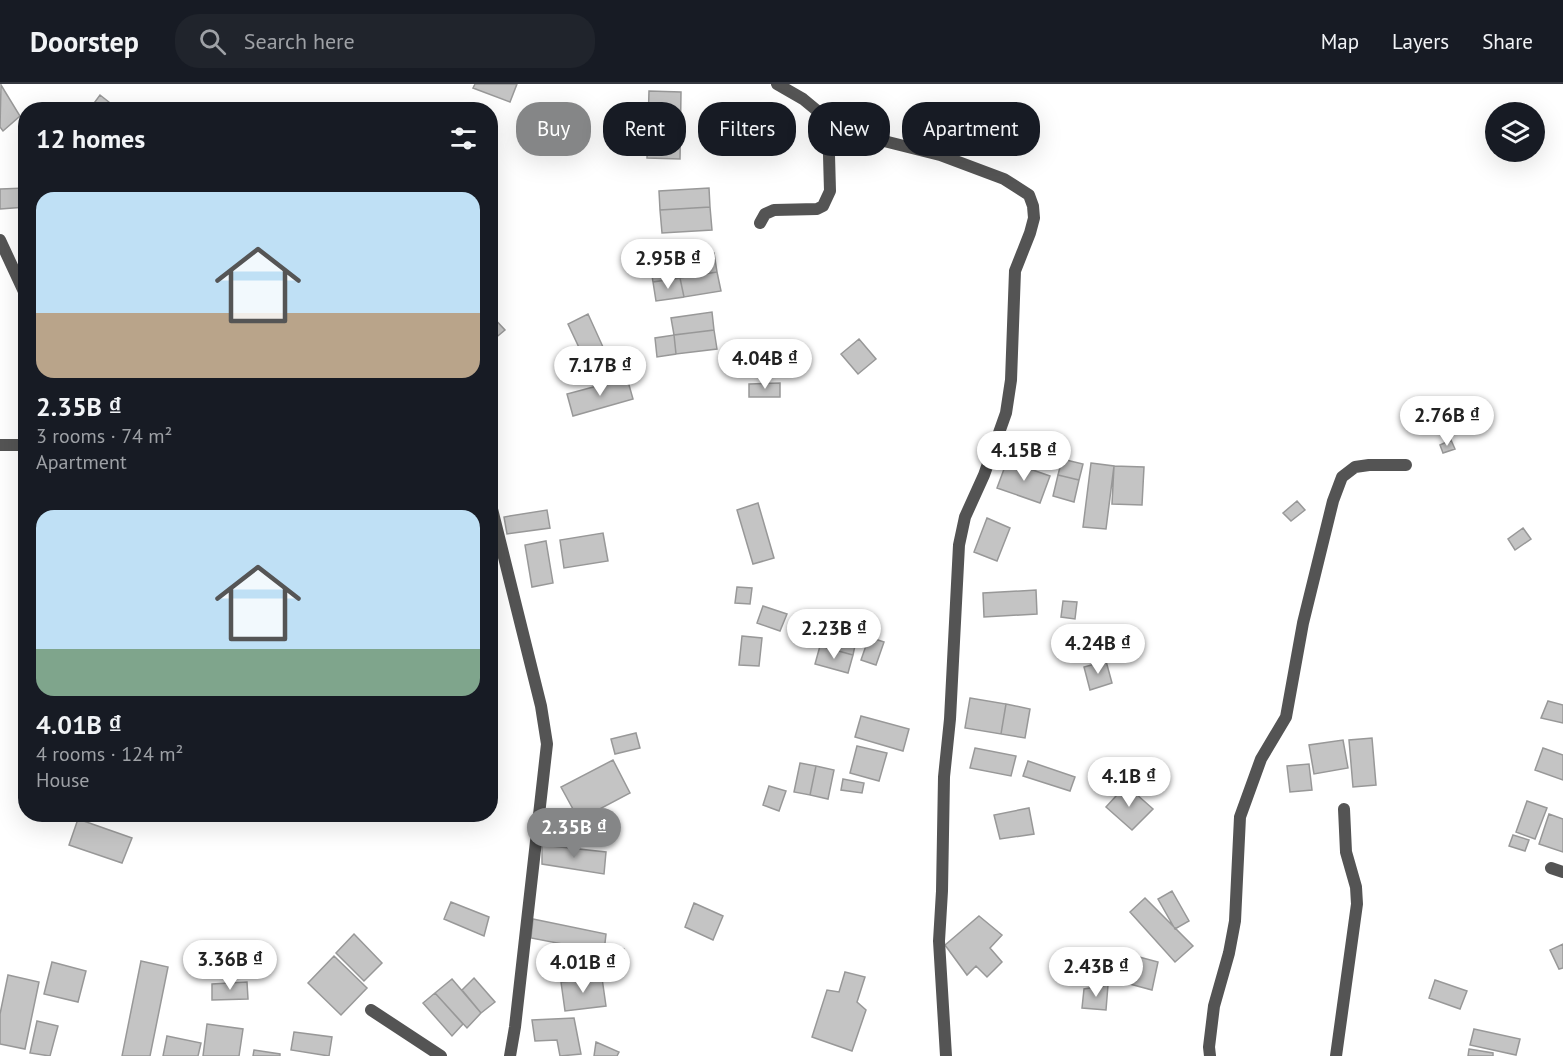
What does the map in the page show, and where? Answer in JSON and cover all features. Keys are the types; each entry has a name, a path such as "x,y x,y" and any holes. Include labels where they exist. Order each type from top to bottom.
{"street":[{"path":"777,84 808,103"},
{"path":"890,142 940,155 1004,179 1029,195 1034,218 1015,271 1011,380 1006,413 984,475 965,517 958,553 950,719 944,777 939,941 946,1056"},
{"path":"760,223 765,214 774,210 817,209 823,206 830,191 829,156"},
{"path":"0,240 18,279"},
{"path":"0,445 18,445"},
{"path":"1210,1056 1214,1006 1229,953 1235,921 1240,817 1261,759 1286,717 1303,623 1333,501 1342,477 1355,467 1406,465"},
{"path":"498,533 541,706 547,744 510,1056"},
{"path":"1336,1056 1358,904 1356,887 1346,852 1344,809"},
{"path":"371,1010 441,1056"}],"building":[{"path":"475,84 517,84 510,102 473,88"},
{"path":"1,85 18,113 18,118 3,131 0,127"},
{"path":"649,91 681,92 681,102 649,102"},
{"path":"100,95 109,102 95,102"},
{"path":"647,156 680,156 680,159 647,158"},
{"path":"18,188 18,208 0,209 0,189"},
{"path":"709,188 710,207 660,210 659,191"},
{"path":"710,207 712,230 662,233 660,210"},
{"path":"714,253 717,272 680,278 678,259"},
{"path":"678,259 680,278 653,282 650,263"},
{"path":"717,272 721,291 684,297 680,278"},
{"path":"680,278 684,297 656,301 653,282"},
{"path":"712,312 714,330 674,335 671,318"},
{"path":"588,314 603,347 583,356 568,324"},
{"path":"498,323 505,330 498,336"},
{"path":"714,330 717,349 676,354 674,335"},
{"path":"674,335 676,354 657,357 655,338"},
{"path":"859,339 876,359 858,374 841,354"},
{"path":"627,378 633,399 573,416 567,394"},
{"path":"780,383 780,397 749,397 749,384"},
{"path":"1451,440 1455,449 1443,453 1440,445"},
{"path":"1062,459 1083,464 1079,480 1058,475"},
{"path":"1007,461 1050,476 1040,503 997,488"},
{"path":"1091,463 1114,466 1106,529 1083,527"},
{"path":"1114,466 1144,467 1142,505 1112,504"},
{"path":"1058,475 1079,480 1074,502 1053,496"},
{"path":"1297,501 1305,510 1291,521 1283,513"},
{"path":"758,503 774,558 753,564 737,510"},
{"path":"547,510 550,528 507,534 504,517"},
{"path":"987,518 1010,528 997,561 974,552"},
{"path":"1523,528 1531,539 1515,550 1508,539"},
{"path":"603,533 608,561 564,568 560,540"},
{"path":"546,541 553,583 532,587 525,545"},
{"path":"737,587 752,588 750,604 735,603"},
{"path":"1036,590 1037,614 984,617 983,593"},
{"path":"1063,601 1077,602 1075,619 1061,617"},
{"path":"763,606 787,614 780,631 757,623"},
{"path":"793,616 812,620 808,638 789,633"},
{"path":"825,628 857,636 853,655 820,646"},
{"path":"742,636 762,638 759,666 739,665"},
{"path":"869,637 884,642 876,665 861,660"},
{"path":"820,646 853,655 848,673 815,664"},
{"path":"1106,661 1112,683 1090,690 1084,667"},
{"path":"970,698 1006,704 1001,734 965,728"},
{"path":"1548,701 1563,705 1563,723 1541,718"},
{"path":"1006,704 1030,709 1025,738 1001,734"},
{"path":"861,716 909,729 903,751 855,737"},
{"path":"636,733 640,748 615,754 611,739"},
{"path":"1372,738 1376,785 1353,787 1349,740"},
{"path":"1343,740 1348,768 1314,774 1309,745"},
{"path":"857,746 887,753 879,781 850,773"},
{"path":"975,748 1016,756 1011,776 970,768"},
{"path":"1543,748 1563,755 1563,780 1535,770"},
{"path":"613,760 630,793 579,820 561,787"},
{"path":"1028,761 1075,777 1070,791 1023,776"},
{"path":"800,763 816,766 810,795 794,792"},
{"path":"1309,764 1312,790 1290,792 1287,766"},
{"path":"816,766 834,770 828,799 810,795"},
{"path":"843,779 864,783 862,793 841,790"},
{"path":"1126,785 1153,809 1132,830 1106,807"},
{"path":"769,786 786,791 779,811 763,805"},
{"path":"1527,801 1547,808 1535,839 1516,832"},
{"path":"1029,808 1034,834 1000,839 994,815"},
{"path":"1549,814 1563,819 1563,852 1539,844"},
{"path":"77,822 87,822 132,838 122,863 69,845"},
{"path":"1513,835 1529,840 1525,851 1509,846"},
{"path":"542,845 606,852 604,874 542,864"},
{"path":"1172,891 1189,921 1175,929 1158,899"},
{"path":"1145,898 1193,946 1175,962 1130,912"},
{"path":"451,902 489,917 484,936 444,919"},
{"path":"694,903 723,916 713,940 685,927"},
{"path":"979,916 1002,935 990,948 1002,962 987,977 976,966 967,975 945,945"},
{"path":"533,919 606,934 604,952 531,938"},
{"path":"354,934 382,963 364,981 336,953"},
{"path":"1563,944 1563,968 1559,969 1550,950"},
{"path":"615,946 624,949 622,968 612,960"},
{"path":"1117,951 1158,962 1152,990 1111,979"},
{"path":"334,956 367,988 341,1015 308,983"},
{"path":"141,961 168,967 150,1056 122,1056"},
{"path":"52,962 86,971 78,1002 44,994"},
{"path":"845,972 865,977 857,1002 866,1010 852,1051 812,1037 827,990 839,992"},
{"path":"8,975 39,982 25,1049 0,1044 0,1014"},
{"path":"474,978 495,1002 481,1013 462,990"},
{"path":"602,978 606,1006 565,1011 561,982"},
{"path":"452,979 481,1013 467,1028 435,993"},
{"path":"1435,980 1467,991 1460,1009 1429,998"},
{"path":"247,982 248,999 212,1000 212,984"},
{"path":"1108,985 1106,1010 1082,1008 1084,989"},
{"path":"435,993 463,1024 452,1036 423,1003"},
{"path":"574,1018 581,1054 560,1056 557,1040 535,1041 532,1020"},
{"path":"37,1021 58,1026 50,1056 30,1053"},
{"path":"207,1024 243,1029 239,1056 203,1056"},
{"path":"1474,1029 1520,1039 1516,1055 1470,1045"},
{"path":"294,1032 332,1037 329,1056 291,1050"},
{"path":"167,1036 201,1043 198,1056 163,1056"},
{"path":"596,1042 619,1052 617,1056 594,1056"},
{"path":"1469,1049 1493,1053 1493,1056 1468,1056"},
{"path":"254,1050 280,1054 280,1056 253,1056"}]}
